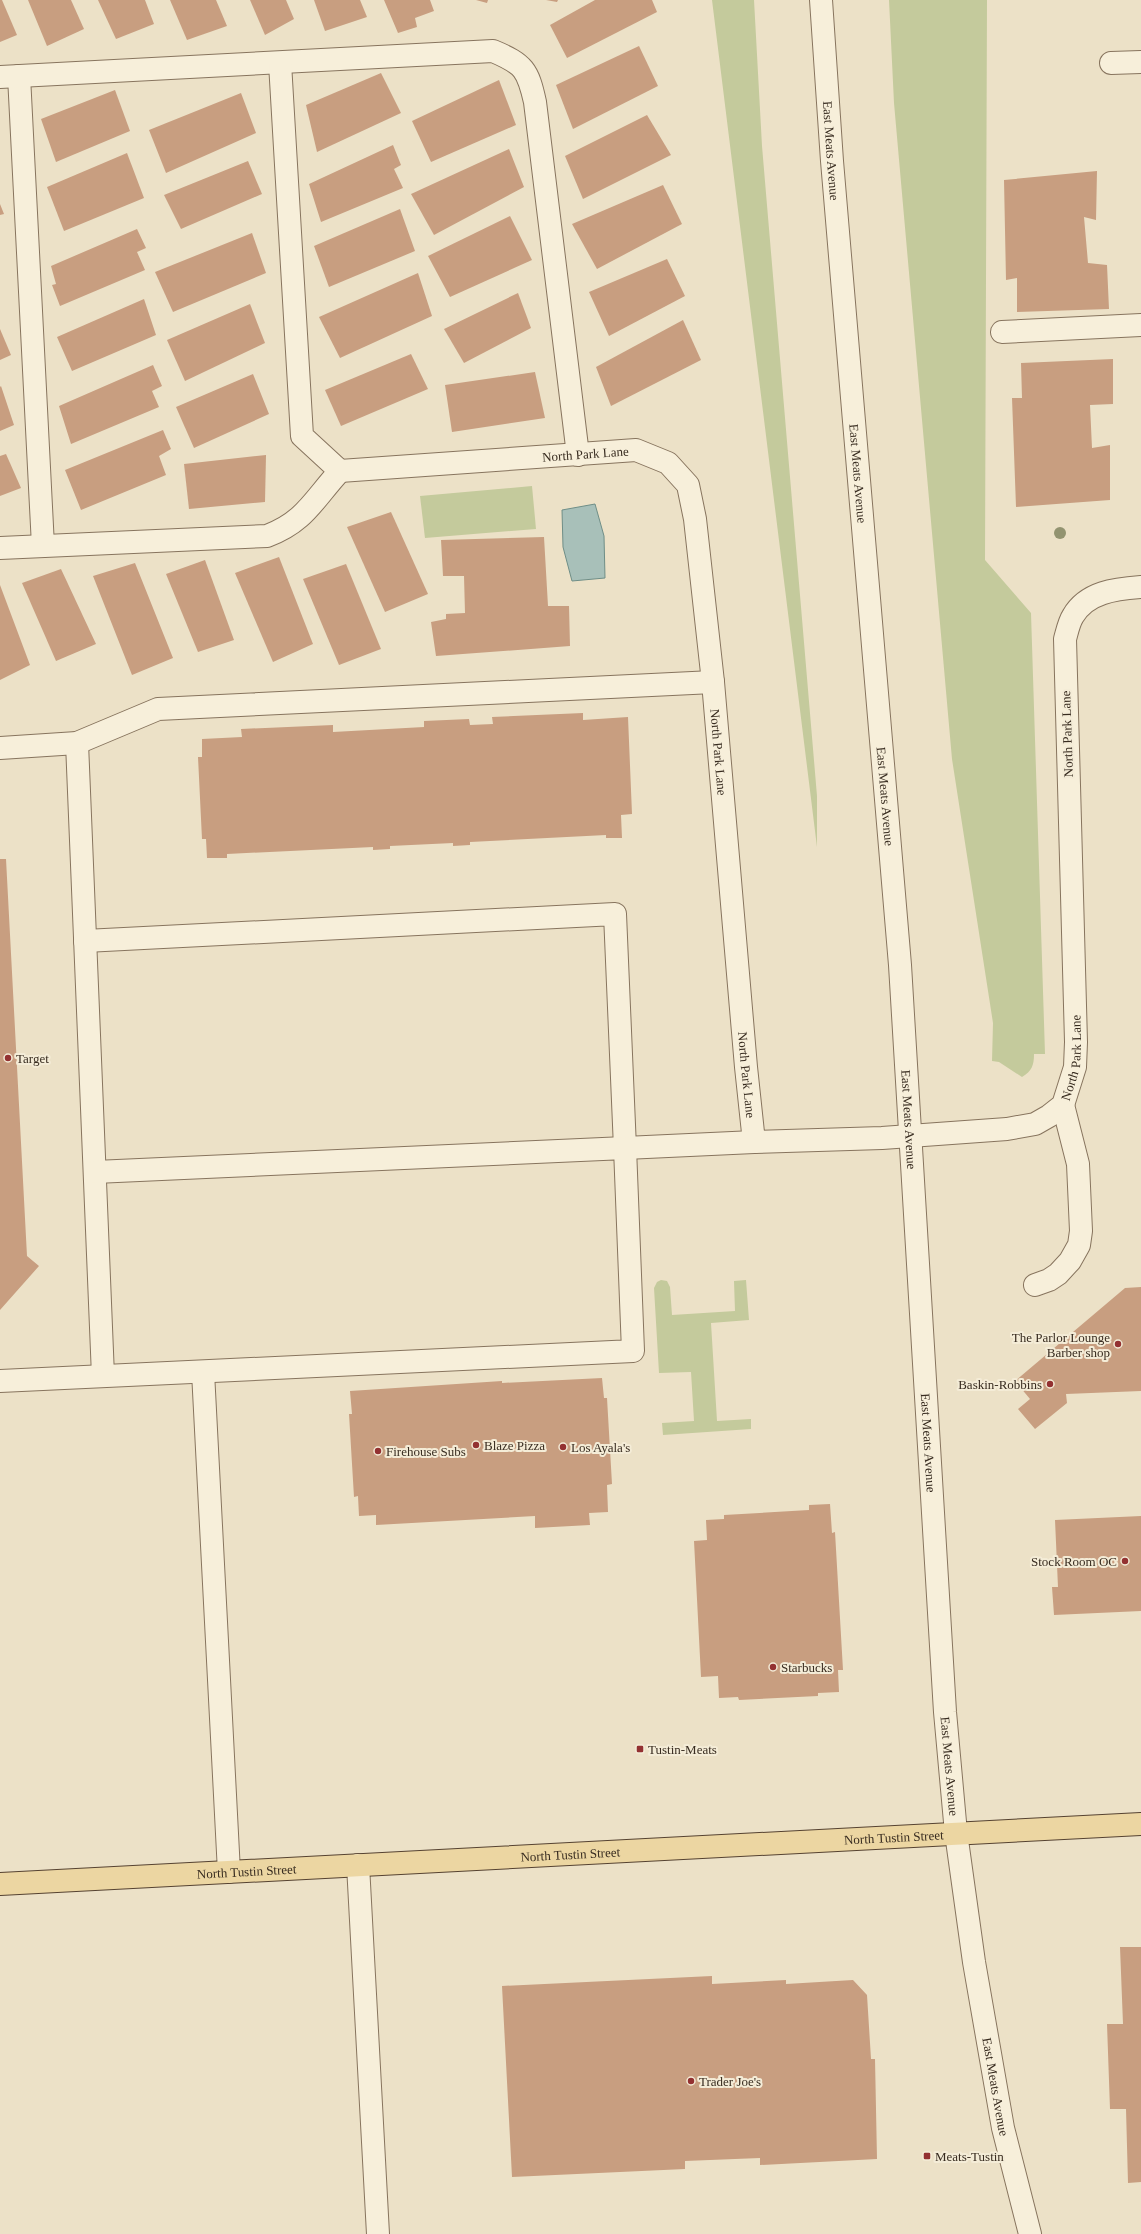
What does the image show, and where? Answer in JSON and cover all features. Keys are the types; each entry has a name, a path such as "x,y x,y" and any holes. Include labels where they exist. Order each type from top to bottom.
{"main road":[{"name":"North Tustin Street","path":"0,1884 1141,1824"}],"street":[{"name":"East Meats Avenue","path":"821,0 833,169 900,965 945,1712 956,1833 974,1962 1003,2128 1030,2234"},
{"path":"43,546 9,77 493,51 515,60 530,78 536,110 578,455"},
{"path":"1111,63 1141,62"},
{"path":"0,548 267,536 284,530 304,515 321,491 340,471 302,436 280,63"},
{"path":"1002,332 1141,325"},
{"name":"North Park Lane","path":"340,471 636,450 668,463 688,485 695,519 713,682 745,1059 754,1142 835,1141 1007,1129 1035,1124 1050,1116 1063,1105 1075,1067 1076,1042 1065,639 1072,616 1083,603 1096,595 1123,588 1141,587"},
{"path":"0,748 77,743 158,709 713,682"},
{"path":"77,743 103,1376"},
{"path":"0,1381 634,1351 615,914 85,941"},
{"path":"1035,1285 1049,1280 1058,1274 1070,1261 1079,1245 1081,1231 1078,1164 1063,1105"},
{"path":"95,1172 754,1142"},
{"path":"203,1372 229,1872"},
{"path":"358,1865 378,2234"}],"green space":[{"path":"712,0 754,0 762,146 817,796 817,847"},
{"path":"889,0 987,0 985,560 1031,613 1045,1054 1034,1054 1032,1067 1022,1077 999,1062 992,1061 993,1023 952,759 894,103"},
{"path":"532,486 536,529 425,538 420,496"},
{"path":"661,1280 667,1281 670,1287 672,1315 735,1311 734,1281 746,1280 749,1320 711,1323 717,1421 751,1419 751,1429 663,1435 662,1423 694,1421 691,1372 659,1373 654,1288 657,1282"}],"water":[{"path":"595,504 604,536 605,578 572,581 563,547 562,510"}],"building":[{"path":"0,0 2,0 17,35 0,42"},
{"path":"28,0 71,0 84,29 47,46"},
{"path":"98,0 145,0 154,24 116,39"},
{"path":"170,0 216,0 227,26 187,40"},
{"path":"250,0 286,0 294,19 265,35"},
{"path":"314,0 360,0 367,17 325,31"},
{"path":"384,0 430,0 434,11 415,18 417,27 398,33"},
{"path":"476,0 488,0 487,3"},
{"path":"546,0 558,0 557,2"},
{"path":"595,0 652,0 657,12 567,58 550,25"},
{"path":"639,46 658,86 573,129 556,85"},
{"path":"381,73 401,113 317,152 306,105"},
{"path":"499,80 516,125 431,162 412,121"},
{"path":"115,90 130,131 56,162 41,119"},
{"path":"241,93 256,133 166,173 149,130"},
{"path":"647,115 671,155 583,199 565,156"},
{"path":"393,145 401,165 394,169 403,188 321,222 309,184"},
{"path":"509,149 524,187 434,235 411,194"},
{"path":"127,153 144,198 64,231 47,187"},
{"path":"248,161 262,194 181,229 164,195"},
{"path":"1097,171 1096,220 1084,217 1088,263 1107,265 1109,309 1017,312 1017,278 1006,280 1004,180"},
{"path":"663,185 682,224 597,269 572,224"},
{"path":"0,204 4,214 0,215"},
{"path":"400,209 415,251 329,287 314,246"},
{"path":"510,216 532,260 450,297 428,256"},
{"path":"137,229 146,248 137,252 145,270 60,306 52,285 56,284 51,266"},
{"path":"252,233 266,273 173,312 155,272"},
{"path":"667,259 685,296 609,336 589,292"},
{"path":"418,273 432,316 340,358 319,317"},
{"path":"518,293 531,328 464,363 444,329"},
{"path":"144,299 156,335 72,371 57,337"},
{"path":"250,304 265,343 185,381 167,340"},
{"path":"683,320 701,360 611,406 596,367"},
{"path":"0,329 11,355 0,360"},
{"path":"411,354 428,389 341,426 325,390"},
{"path":"1113,359 1113,404 1090,405 1092,448 1110,445 1110,500 1016,507 1012,398 1022,398 1021,363"},
{"path":"153,365 162,386 152,391 159,407 71,444 59,406"},
{"path":"535,372 545,418 452,432 445,385"},
{"path":"253,374 269,414 194,448 176,407"},
{"path":"1,386 14,425 0,431 0,387"},
{"path":"163,430 171,449 159,456 166,475 81,510 65,470"},
{"path":"6,454 21,488 0,496 0,456"},
{"path":"266,455 265,502 189,509 184,464"},
{"path":"391,512 428,594 385,612 347,527"},
{"path":"544,537 548,606 569,606 570,646 436,656 431,622 446,619 446,614 465,613 464,576 443,576 441,540"},
{"path":"279,557 313,644 273,662 235,573"},
{"path":"205,560 234,640 198,652 166,574"},
{"path":"135,563 173,658 132,675 93,576"},
{"path":"346,564 381,649 339,665 303,579"},
{"path":"61,569 96,644 56,661 22,583"},
{"path":"0,585 30,665 0,680"},
{"path":"583,713 583,720 628,717 632,814 621,815 622,838 606,838 606,835 470,842 470,845 453,846 453,843 390,846 390,849 373,850 373,847 227,854 227,858 207,858 206,839 202,839 198,757 202,757 202,739 242,737 241,729 333,725 333,732 424,727 424,721 469,719 470,725 493,724 492,717"},
{"name":"Target","path":"0,859 6,859 27,1256 39,1266 0,1310"},
{"path":"1141,1287 1141,1391 1066,1394 1067,1403 1035,1429 1018,1409 1030,1399 1015,1381 1125,1288"},
{"path":"602,1378 604,1398 607,1398 612,1484 607,1485 608,1512 589,1513 590,1525 535,1528 535,1516 376,1525 376,1515 359,1516 358,1496 354,1497 349,1414 352,1414 350,1391 502,1381 502,1383"},
{"path":"830,1504 832,1533 835,1532 843,1670 838,1670 839,1692 818,1693 818,1696 739,1700 738,1697 719,1698 718,1676 701,1677 694,1541 707,1540 706,1520 724,1519 724,1515 809,1510 809,1505"},
{"path":"1141,1516 1141,1611 1054,1615 1052,1587 1058,1587 1055,1520"},
{"path":"1120,1947 1141,1947 1141,2182 1128,2183 1126,2109 1110,2109 1107,2024 1123,2024"},
{"name":"Trader Joe's","path":"712,1976 712,1984 786,1980 786,1984 853,1980 867,1995 871,2059 875,2059 877,2159 760,2165 760,2158 685,2161 685,2169 512,2177 502,1986"}],"place":[{"name":"Target","path":"8,1058"},
{"name":"The Parlor Lounge Barber shop","path":"1118,1344"},
{"name":"Baskin-Robbins","path":"1050,1384"},
{"name":"Blaze Pizza","path":"476,1445"},
{"name":"Los Ayala's","path":"563,1447"},
{"name":"Firehouse Subs","path":"378,1451"},
{"name":"Stock Room OC","path":"1125,1561"},
{"name":"Starbucks","path":"773,1667"},
{"name":"Tustin-Meats","path":"640,1749"},
{"name":"Trader Joe's","path":"691,2081"},
{"name":"Meats-Tustin","path":"927,2156"}]}
